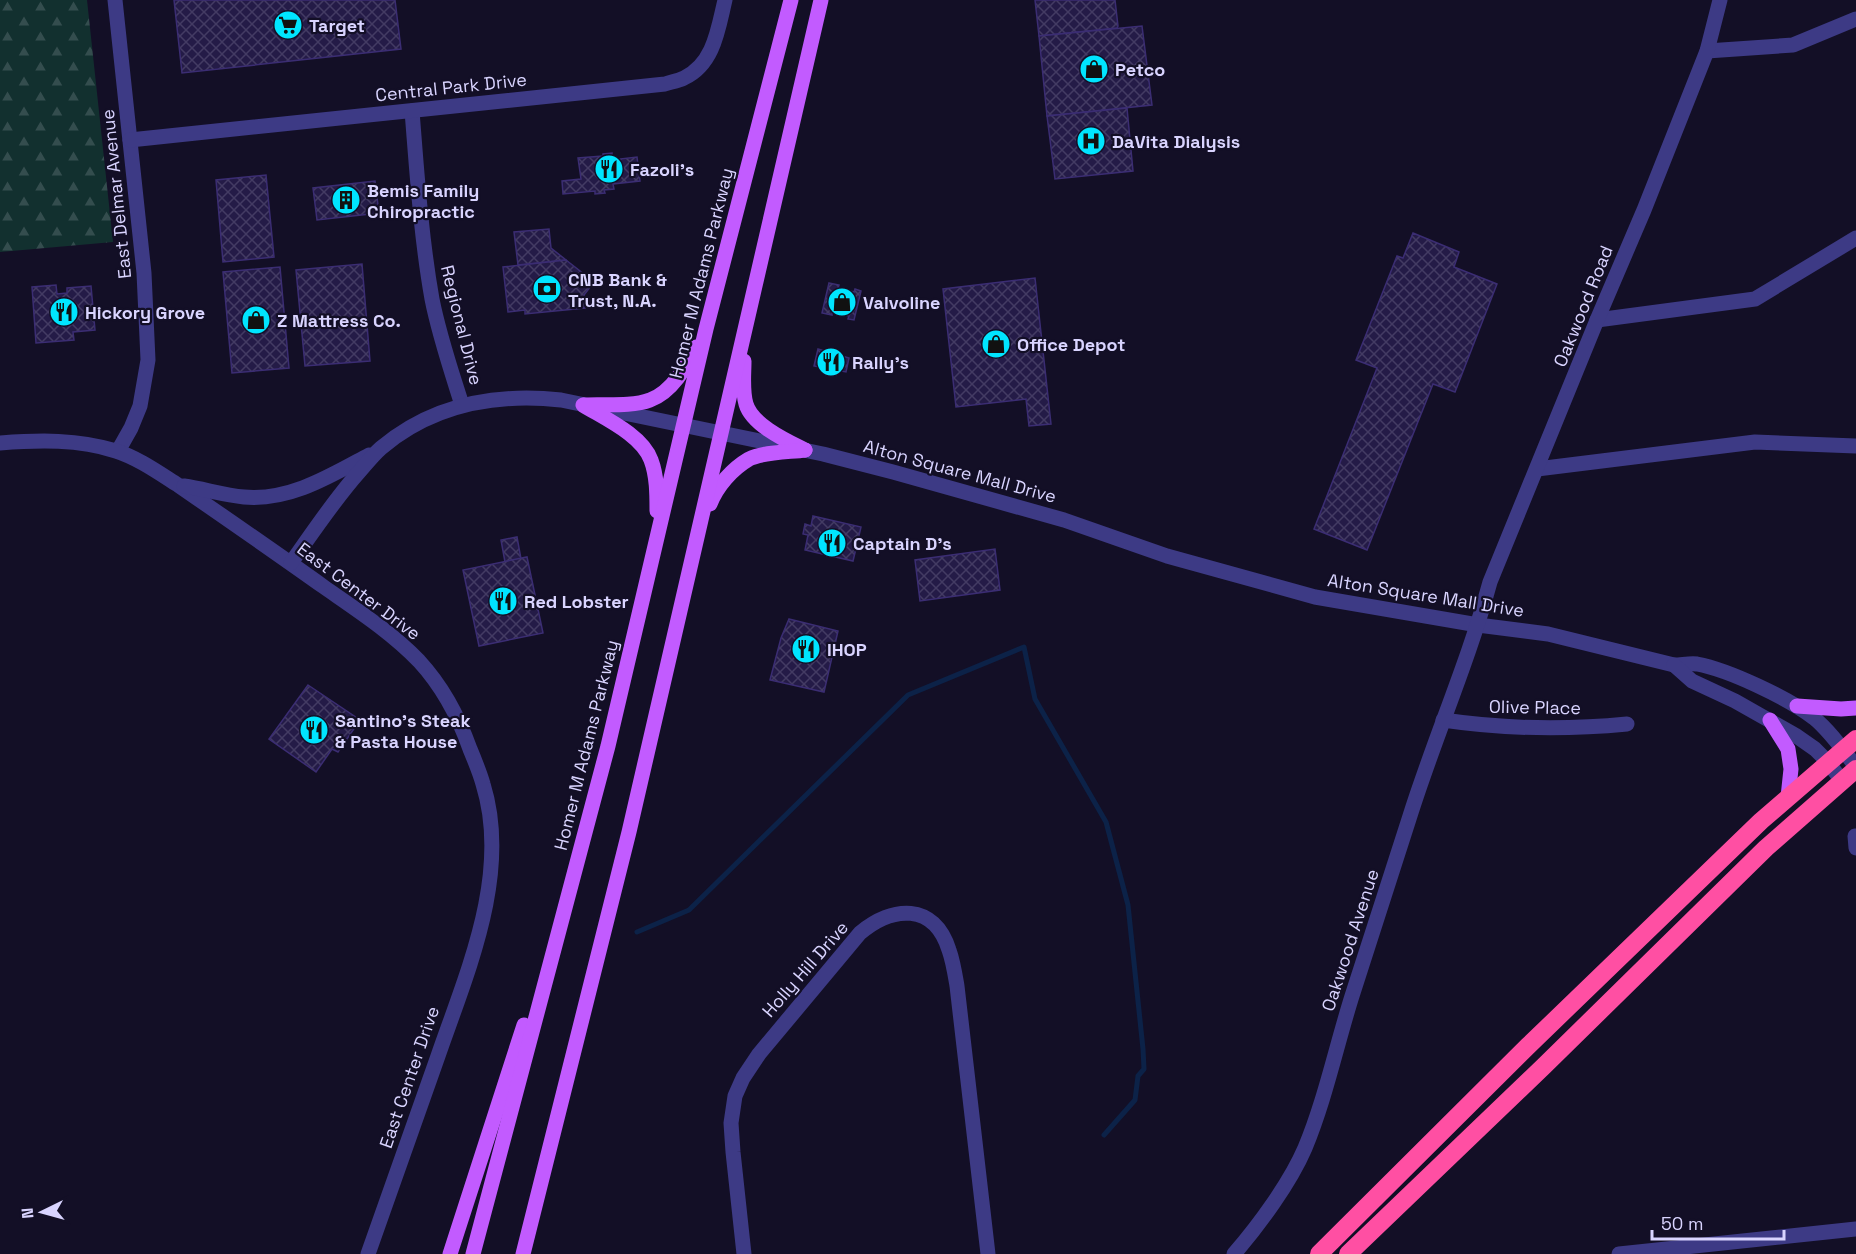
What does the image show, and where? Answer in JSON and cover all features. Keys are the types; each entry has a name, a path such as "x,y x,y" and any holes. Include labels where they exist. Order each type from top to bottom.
{"highway":[{"path":"1319,1254 1537,1037 1788,797 1849,744"},
{"path":"1348,1254 1758,856 1851,772"}],"main road":[{"name":"Homer M Adams Parkway","path":"473,1254 608,746 706,329 790,0"},
{"path":"523,1254 629,832 821,0"},
{"path":"583,405 622,404 650,400 667,390 686,366 706,329"},
{"path":"744,330 746,405 756,419 773,433 805,450"},
{"path":"583,405 626,432 642,445 651,460 657,488 658,535"},
{"path":"696,541 715,492 728,476 750,458 805,450"},
{"path":"1797,706 1856,708"},
{"path":"1770,720 1788,749 1791,769 1788,797"},
{"path":"450,1254 523,1030 608,746"}],"street":[{"name":"East Delmar Avenue","path":"115,0 144,273 148,360 140,406 118,451"},
{"name":"Central Park Drive","path":"130,140 665,84 685,78 702,65 714,44 725,0"},
{"name":"Oakwood Road","path":"1478,625 1490,582 1644,210 1707,51 1720,0"},
{"path":"1707,51 1793,45 1856,19"},
{"name":"Regional Drive","path":"412,111 423,232 433,300 445,353 462,405"},
{"path":"1597,320 1755,299 1856,238"},
{"name":"Alton Square Mall Drive","path":"291,563 346,486 380,449 400,434 433,416 462,405 508,398 535,398 583,405 805,450 893,472 1064,520 1167,556 1315,597 1478,625 1548,633 1674,665 1695,663 1713,668 1797,706 1849,744 1851,772 1828,762 1815,749 1770,720 1692,681 1674,665"},
{"name":"East Center Drive","path":"0,443 48,441 78,443 118,451 178,485 384,629 429,673 465,733 484,785 489,813 490,879 483,920 368,1254"},
{"path":"1537,469 1755,442 1856,446"},
{"path":"178,485 244,497 265,497 290,493 336,473 380,449"},
{"name":"Oakwood Avenue","path":"1234,1254 1259,1223 1304,1150 1414,804 1478,625"},
{"name":"Olive Place","path":"1443,720 1484,726 1539,728 1589,728 1627,723"},
{"name":"Holly Hill Drive","path":"744,1254 731,1123 735,1096 743,1078 784,1023 860,933 887,916 905,912 920,915 933,923 944,937 949,949 959,998 988,1254"},
{"path":"1619,1254 1666,1251 1856,1229"}],"green space":[{"path":"0,0 87,0 113,242 0,252"}],"building":[{"name":"Target","path":"174,0 395,0 401,49 182,73"},
{"path":"1035,0 1115,0 1118,26 1117,28 1039,36"},
{"path":"1142,26 1152,105 1047,116 1039,36"},
{"path":"1127,108 1133,171 1055,179 1047,116"},
{"name":"Fazoli's","path":"612,153 612,160 637,157 640,181 613,184 614,189 604,190 605,193 595,194 595,191 563,194 562,181 581,179 578,158"},
{"path":"266,175 274,257 223,262 216,180"},
{"name":"Bemis Family Chiropractic","path":"375,181 379,213 317,220 313,188"},
{"path":"549,229 551,248 566,260 518,265 514,232"},
{"path":"1413,233 1459,252 1454,267 1497,284 1455,392 1433,384 1367,550 1314,529 1377,368 1356,360 1397,256 1403,258"},
{"name":"CNB Bank & Trust, N.A.","path":"566,260 594,282 584,295 585,308 525,314 525,310 508,312 503,267"},
{"path":"362,264 370,361 305,366 296,270"},
{"name":"Z Mattress Co.","path":"280,267 289,368 232,373 223,272"},
{"name":"Office Depot","path":"1035,278 1051,424 1029,426 1026,399 956,407 943,289"},
{"name":"Valvoline","path":"829,283 854,292 855,289 861,291 854,320 848,319 849,316 832,312 832,315 822,313"},
{"name":"Hickory Grove","path":"56,285 57,294 67,293 67,288 91,286 95,330 73,332 74,340 36,343 32,287"},
{"name":"Rally's","path":"818,349 849,358 846,372 814,366"},
{"name":"Captain D's","path":"813,516 861,527 853,561 805,550 808,535 803,534 805,524 811,526"},
{"path":"517,537 521,559 505,562 501,540"},
{"path":"995,549 1000,590 920,601 915,560"},
{"name":"Red Lobster","path":"527,557 543,633 479,646 463,570"},
{"name":"IHOP","path":"789,619 838,631 824,692 770,680 781,638"},
{"name":"Santino's Steak & Pasta House","path":"308,685 360,720 338,752 332,749 316,772 269,739"}],"waterway":[{"path":"637,932 689,910 908,695 1024,647 1035,699 1106,822 1128,905 1144,1069 1138,1076 1135,1100 1104,1135"}],"place":[{"name":"Target","path":"288,25"},
{"name":"Petco","path":"1094,69"},
{"name":"DaVita Dialysis","path":"1091,141"},
{"name":"Fazoli's","path":"609,169"},
{"name":"Bemis Family Chiropractic","path":"346,200"},
{"name":"CNB Bank & Trust, N.A.","path":"547,289"},
{"name":"Valvoline","path":"842,302"},
{"name":"Hickory Grove","path":"64,312"},
{"name":"Z Mattress Co.","path":"256,320"},
{"name":"Office Depot","path":"996,344"},
{"name":"Rally's","path":"831,362"},
{"name":"Captain D's","path":"832,543"},
{"name":"Red Lobster","path":"503,601"},
{"name":"IHOP","path":"806,649"},
{"name":"Santino's Steak & Pasta House","path":"314,730"}]}
